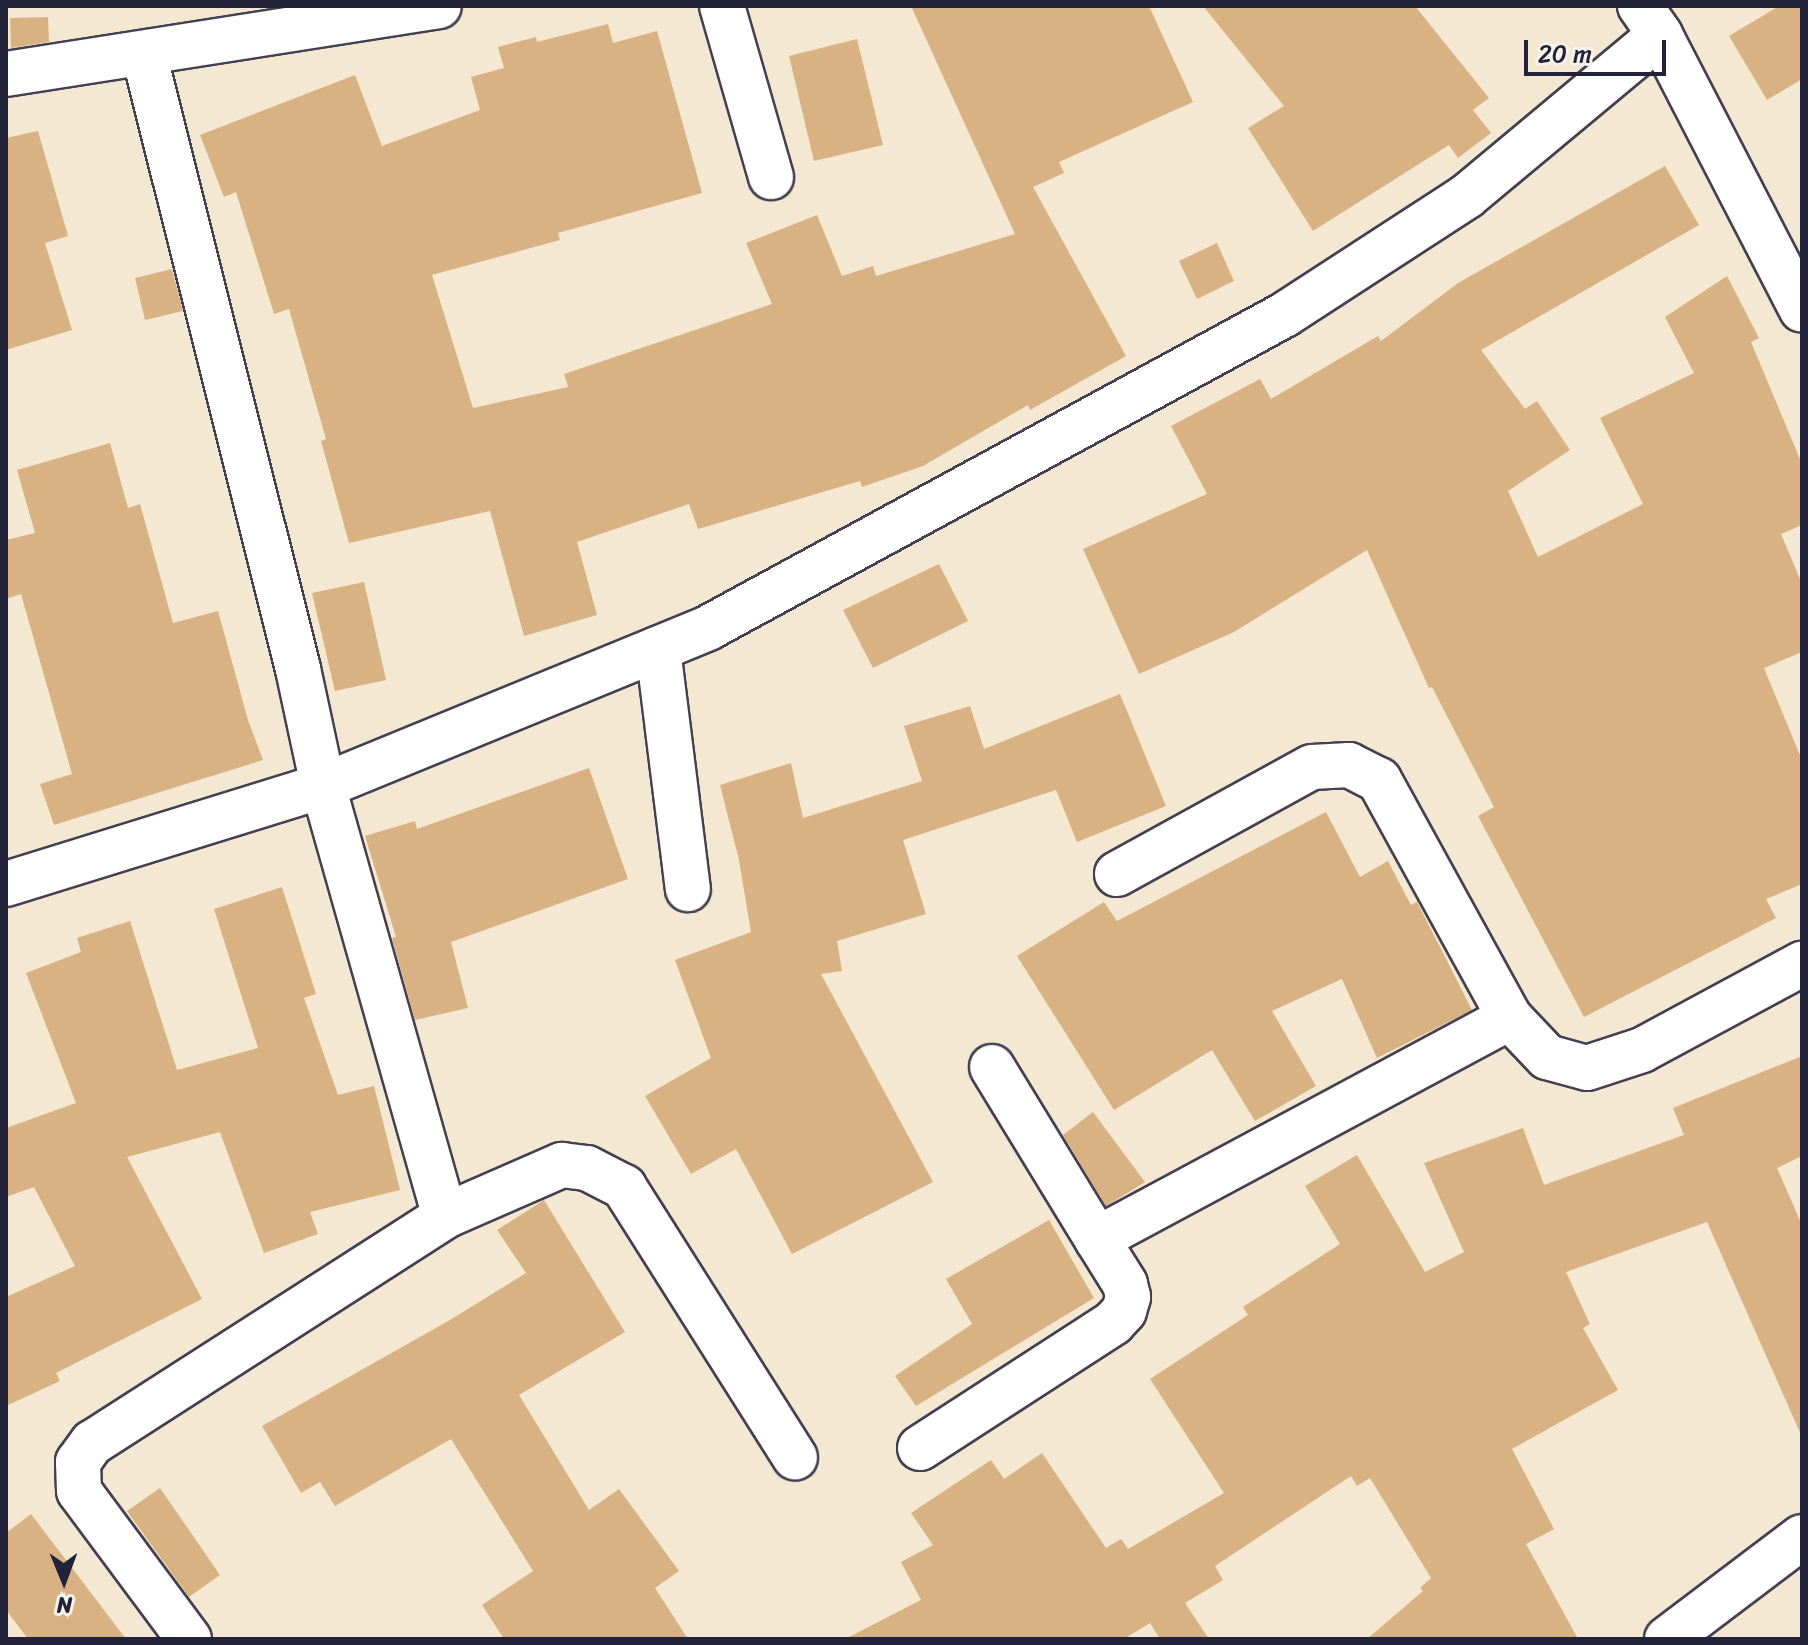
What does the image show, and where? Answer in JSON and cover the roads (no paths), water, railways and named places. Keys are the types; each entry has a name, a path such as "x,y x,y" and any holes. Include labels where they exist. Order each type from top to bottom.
{"street":[{"path":"6,74 439,6"},
{"path":"722,6 771,177"},
{"path":"6,884 323,786 708,628 1284,315 1467,196 1650,21 1802,310"},
{"path":"144,54 298,669 323,786 445,1216"},
{"path":"658,649 688,889"},
{"path":"1117,874 1312,767 1349,765 1379,780 1510,1018 1547,1057 1587,1068 1642,1050 1802,964"},
{"path":"1097,1239 1510,1018"},
{"path":"920,1448 1113,1323 1124,1311 1128,1297 1125,1284 992,1067"},
{"path":"189,1639 79,1491 78,1462 92,1443 445,1216 562,1165 587,1168 624,1187 795,1458"},
{"path":"1667,1639 1802,1537"}]}
